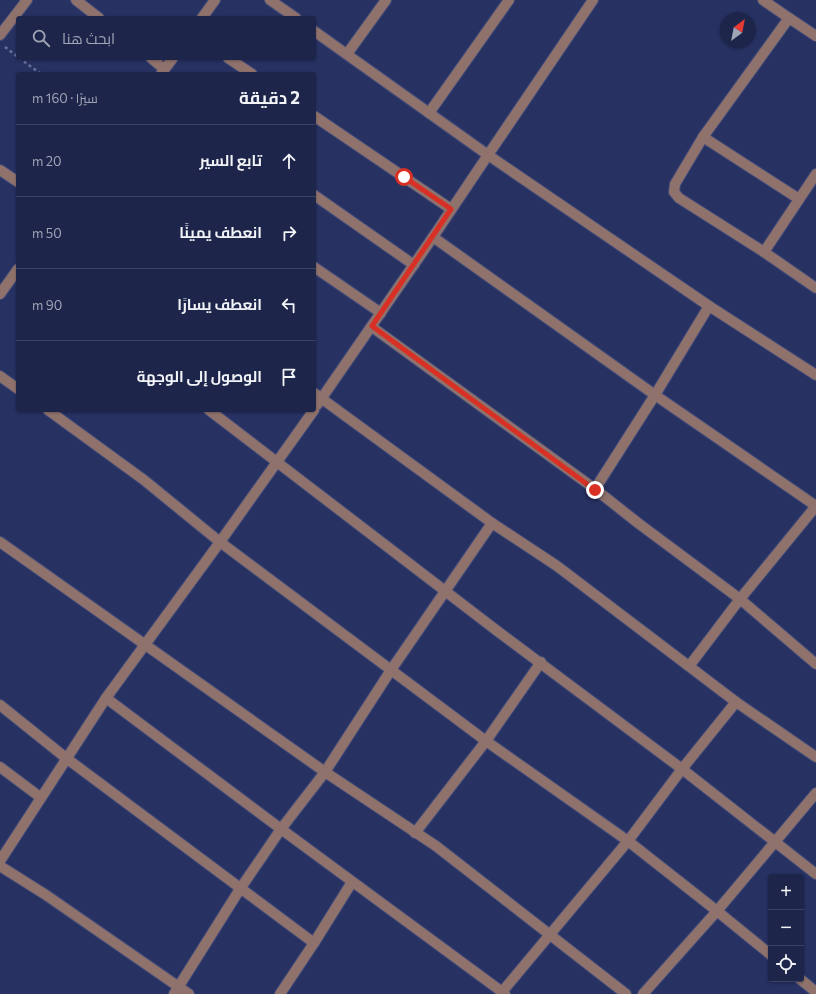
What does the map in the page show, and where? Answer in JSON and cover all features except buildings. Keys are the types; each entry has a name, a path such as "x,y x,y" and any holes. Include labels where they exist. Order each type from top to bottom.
{"street":[{"path":"0,35 27,0"},
{"path":"76,0 96,16"},
{"path":"203,16 215,0"},
{"path":"270,0 293,16"},
{"path":"347,54 386,0"},
{"path":"429,113 509,0"},
{"path":"593,0 372,326 318,396 492,523 558,566 690,665 736,702 816,757"},
{"path":"763,0 816,36"},
{"path":"789,18 703,137 675,184 674,192 679,198 764,252 816,288"},
{"path":"316,32 429,113 709,306 816,375"},
{"path":"153,60 163,71 171,60"},
{"path":"231,60 249,72"},
{"path":"316,117 451,209"},
{"path":"703,137 798,199"},
{"path":"0,170 16,181"},
{"path":"764,252 816,174"},
{"path":"316,195 414,265"},
{"path":"433,238 655,395 816,506 740,599 690,665"},
{"path":"316,268 381,313"},
{"path":"0,294 16,275"},
{"path":"595,490 709,306"},
{"path":"372,326 740,599 816,664"},
{"path":"0,376 16,388"},
{"path":"51,412 144,480 220,542 486,741 628,841 768,953"},
{"path":"212,412 445,591 682,769 816,874"},
{"path":"0,861 40,797 106,698 313,412"},
{"path":"176,991 240,889 281,830 325,772 492,523"},
{"path":"0,542 325,772 436,846 626,994"},
{"path":"415,833 486,741 541,662"},
{"path":"106,698 281,830 504,993 549,934 582,898 628,841 682,769 736,702"},
{"path":"0,706 66,758 314,943"},
{"path":"0,767 40,797"},
{"path":"643,994 717,911 816,793"},
{"path":"0,866 46,895 176,991 189,994"},
{"path":"280,994 352,882"},
{"path":"804,982 816,992"}],"path":[{"path":"0,44 16,56"},
{"path":"22,60 38,72"}],"route":[{"path":"404,177 451,209 433,238 372,326 595,490"}]}
